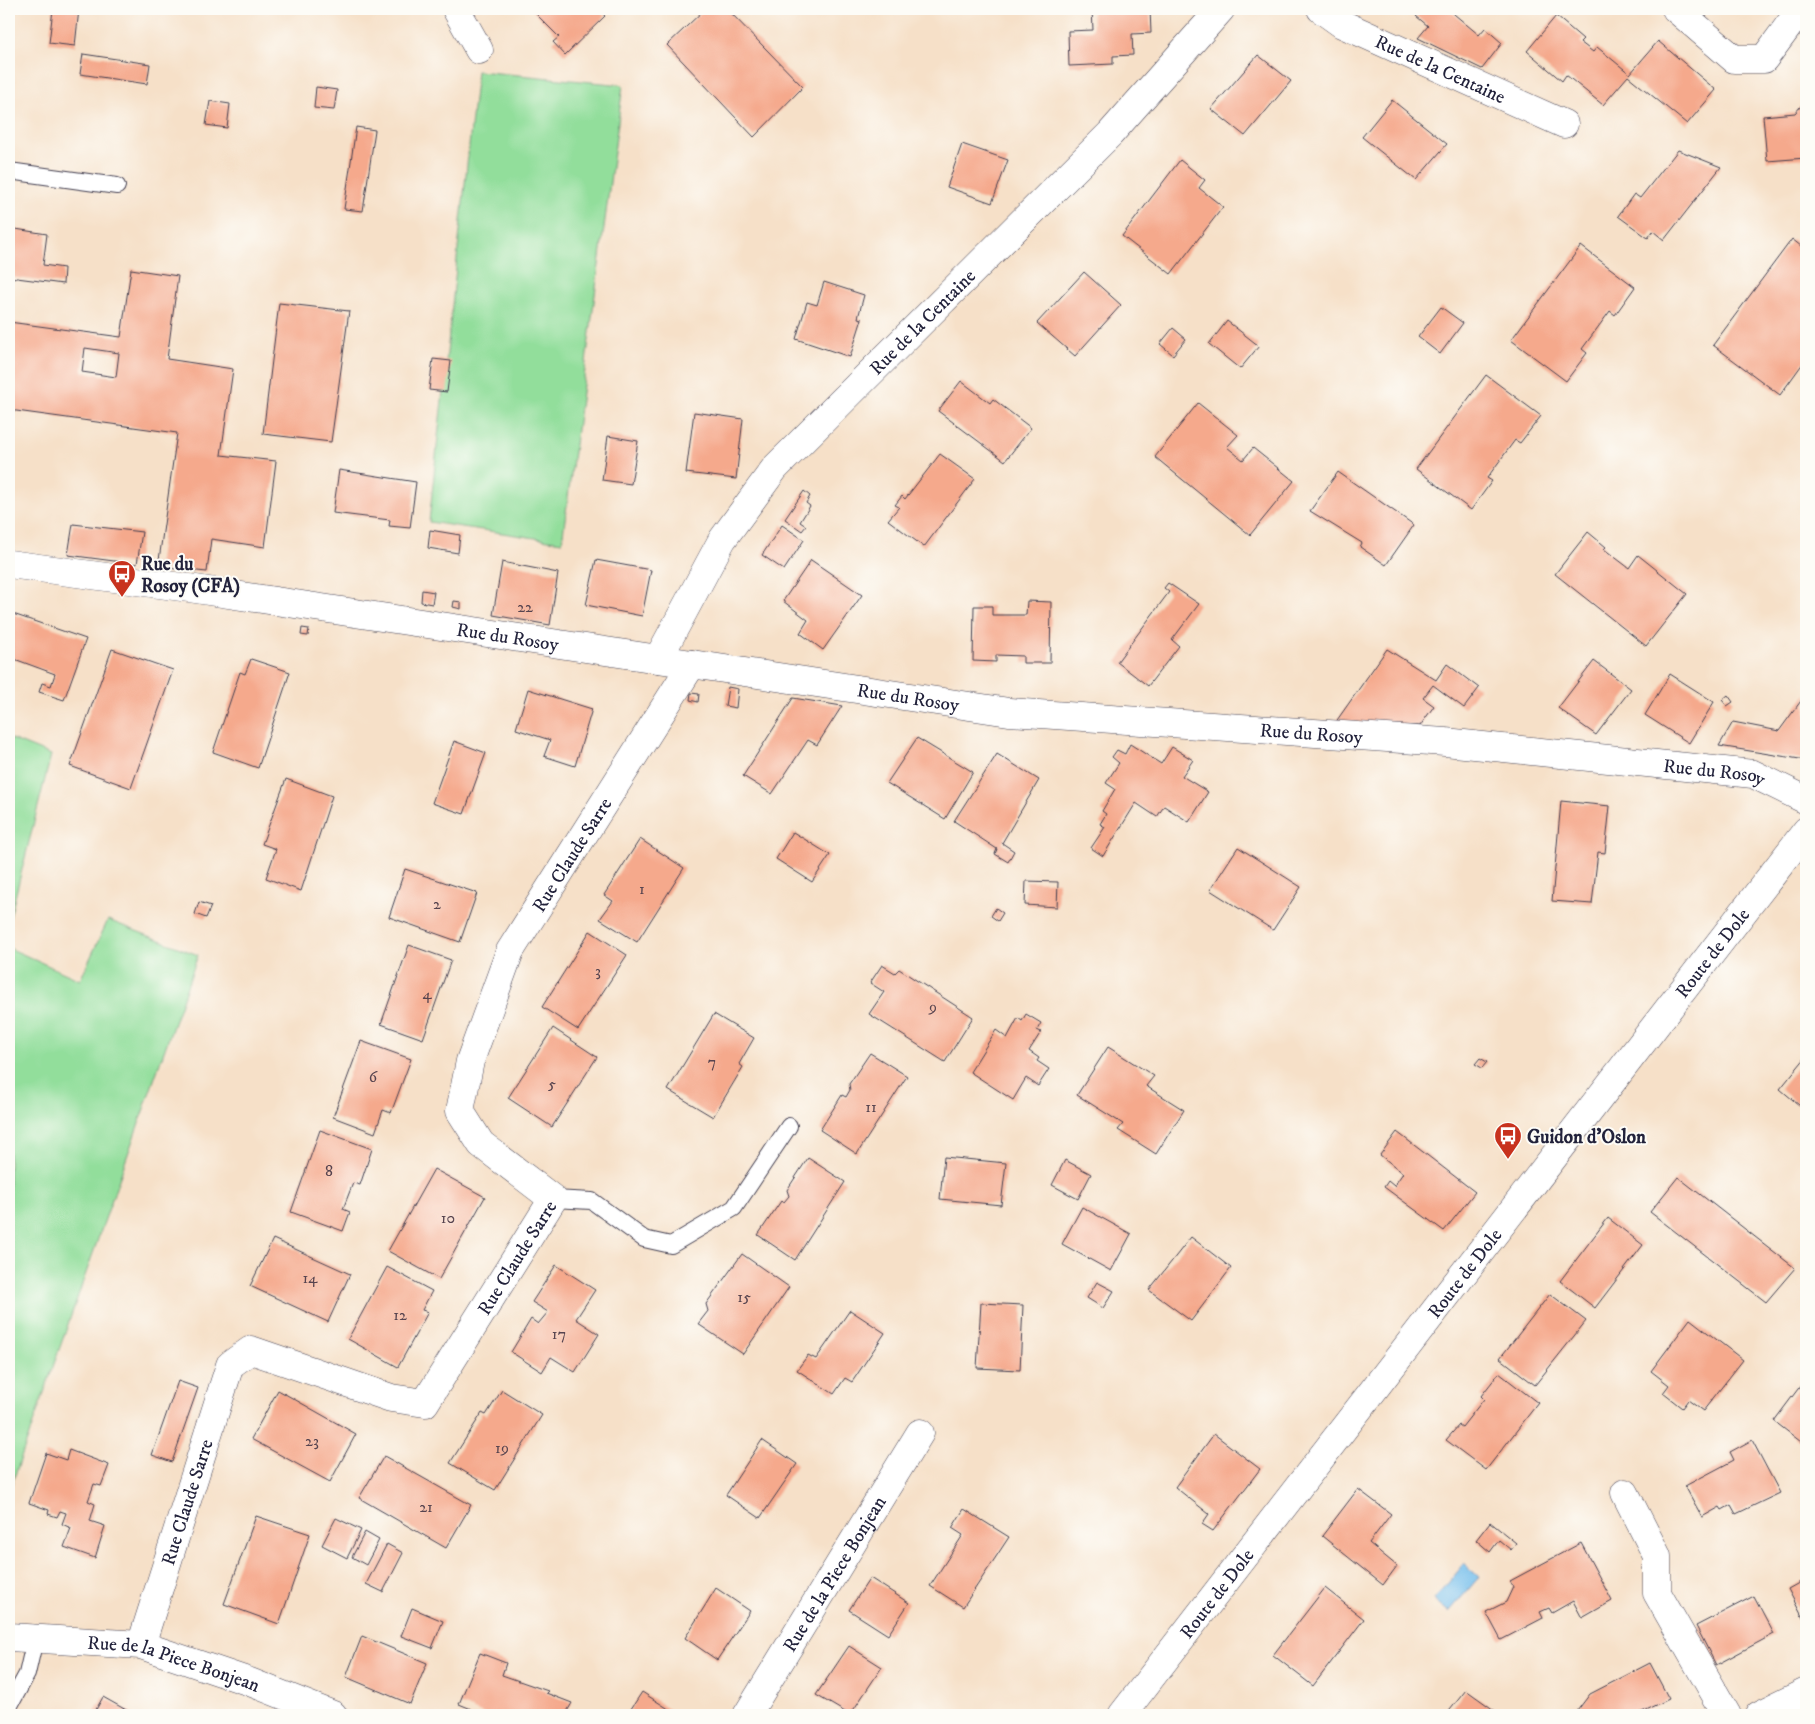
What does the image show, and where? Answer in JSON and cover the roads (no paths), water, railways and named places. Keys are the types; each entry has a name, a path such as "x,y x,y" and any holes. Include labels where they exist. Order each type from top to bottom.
{"street":[{"path":"456,9 479,50"},
{"name":"Rue de la Centaine","path":"658,659 722,540 775,468 1110,134 1221,9"},
{"name":"Rue de la Centaine","path":"1321,9 1342,24 1564,124"},
{"path":"1676,9 1734,59 1764,59 1801,9"},
{"name":"Rue du Rosoy","path":"9,564 199,590 1009,712 1444,742 1753,774 1806,800"},
{"name":"Rue Claude Sarre","path":"141,1645 230,1365 251,1350 391,1398 425,1403 553,1200 481,1144 460,1111 470,1061 510,951 692,664"},
{"name":"Route de Dole","path":"1122,1715 1806,831"},
{"name":"Rue de la Piece Bonjean","path":"747,1715 920,1432"},
{"path":"1625,1493 1657,1556 1657,1593 1727,1715"},
{"name":"Rue de la Piece Bonjean","path":"22,1638 141,1645 250,1682 332,1715"},
{"path":"1759,1715 1806,1692"}],"lane":[{"path":"9,170 117,186"},
{"path":"553,1200 592,1201 644,1239 671,1245 734,1208 789,1126"},
{"path":"9,1707 27,1674 22,1638"}],"water":[{"path":"1464,1564 1479,1577 1449,1612 1434,1600"}],"place":[{"name":"Rue du Rosoy (CFA)","path":"122,598"},
{"name":"Guidon d'Oslon","path":"1508,1160"}]}
